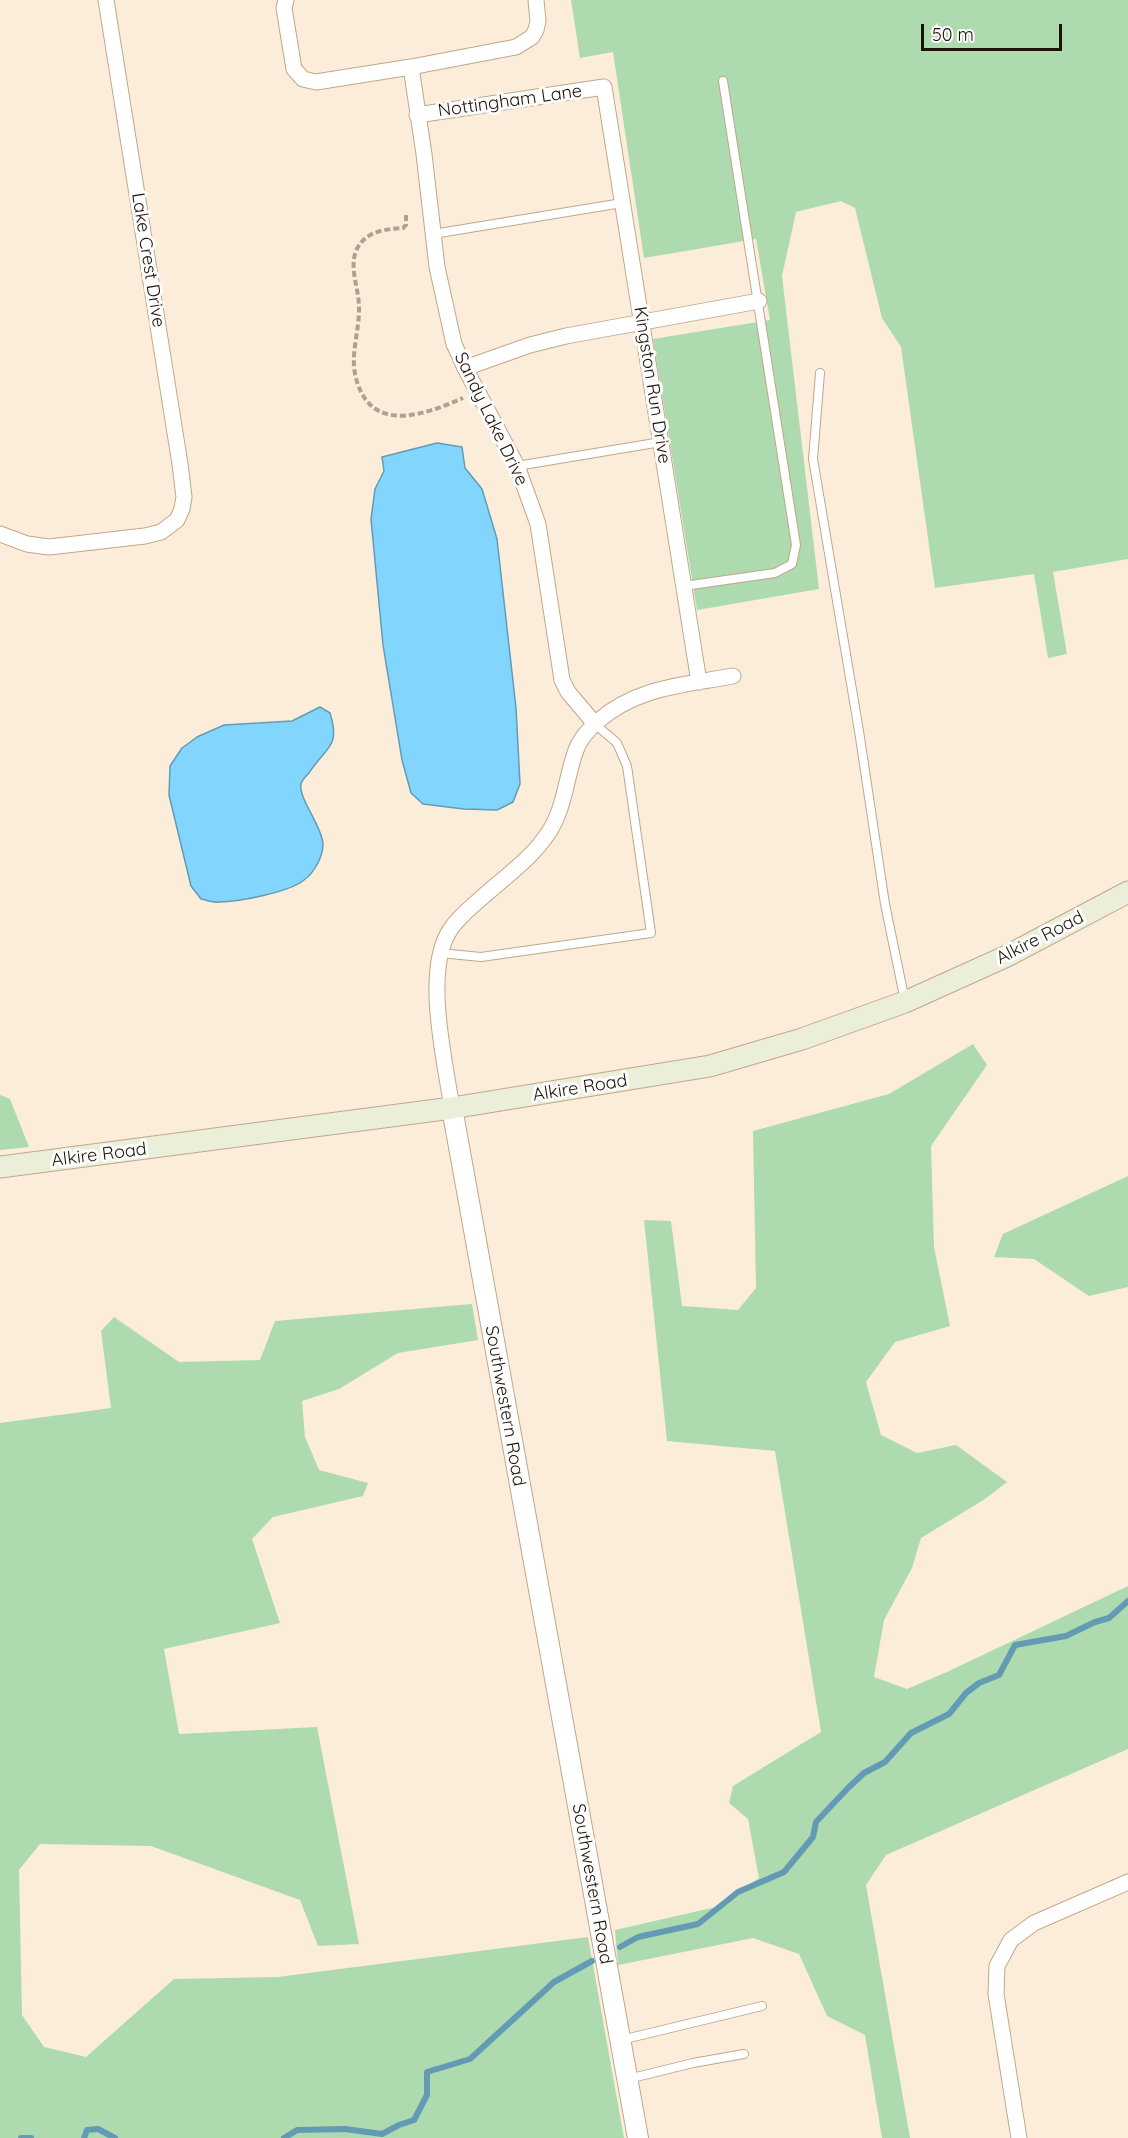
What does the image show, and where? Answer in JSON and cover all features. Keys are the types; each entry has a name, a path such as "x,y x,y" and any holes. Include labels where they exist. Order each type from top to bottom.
{"main road":[{"name":"Alkire Road","path":"0,1167 452,1108 710,1066 802,1040 905,1002 1007,956 1128,892"}],"street":[{"name":"Lake Crest Drive","path":"0,534 27,544 49,547 145,536 161,532 177,520 182,509 184,497 180,464 106,0"},
{"path":"286,0 284,8 294,69 303,79 316,82 516,48 532,37 537,30 536,0"},
{"name":"Sandy Lake Drive","path":"411,67 437,267 454,344 517,466 538,524 562,680 568,692 595,724"},
{"name":"Nottingham Lane","path":"417,115 604,87"},
{"name":"Kingston Run Drive","path":"604,87 699,682"},
{"path":"465,368 539,342 759,301"},
{"name":"Southwestern Road","path":"638,2138 452,1108 435,981 440,953 450,930 464,914 537,849 550,830 560,809 576,749 583,736 614,708 634,697 670,687 733,676"},
{"path":"1019,2138 996,1994 997,1966 1011,1940 1034,1923 1128,1882"}],"lane":[{"path":"684,586 775,573 792,564 796,545 723,81"},
{"path":"433,234 622,203"},
{"path":"820,373 813,459 861,742 885,904 905,1002"},
{"path":"517,466 661,442"},
{"path":"440,953 481,957 651,933 627,766 616,743 595,724"},
{"path":"620,2040 762,2006"},
{"path":"627,2079 693,2063 744,2054"}],"path":[{"path":"406,215 406,225 403,228 375,232 363,240 357,248 354,264 360,307 355,348 355,373 366,401 375,410 402,417 432,411 477,391"}],"green space":[{"path":"571,0 1128,0 1128,559 1053,572 1067,654 1048,658 1034,574 935,588 901,347 882,318 855,208 841,201 796,212 782,276 819,589 697,610 653,339 770,320 756,239 644,258 613,52 580,58"},
{"path":"973,1044 987,1065 931,1146 934,1247 950,1326 895,1342 866,1382 881,1435 917,1453 956,1445 1007,1482 985,1499 921,1538 912,1568 884,1620 874,1677 907,1689 1128,1586 1128,1749 886,1855 866,1885 910,2138 882,2138 865,2035 827,2016 799,1954 753,1938 618,1965 615,1930 716,1907 759,1878 748,1819 729,1803 733,1786 821,1732 775,1451 667,1441 644,1220 671,1221 682,1306 738,1310 756,1288 753,1131 889,1094"},
{"path":"0,1095 10,1099 29,1147 0,1150"},
{"path":"1128,1176 1128,1287 1089,1296 1034,1259 994,1257 1003,1234"},
{"path":"472,1304 478,1340 398,1353 339,1389 302,1401 305,1437 319,1470 368,1483 363,1496 273,1517 252,1539 280,1623 164,1649 179,1734 317,1727 359,1944 318,1946 300,1900 151,1846 40,1844 19,1870 22,2015 44,2047 86,2057 174,1979 278,1977 588,1937 624,2138 0,2138 0,1423 111,1408 101,1331 114,1317 179,1362 260,1360 275,1321"}],"water":[{"path":"437,443 462,447 465,468 482,489 497,539 516,708 520,784 513,802 497,810 423,804 411,793 402,760 383,645 371,519 375,489 384,471 382,457"},
{"path":"320,707 330,713 333,740 301,784 303,797 322,837 320,859 314,869 308,877 297,884 276,892 228,902 201,899 191,886 169,795 170,766 182,748 197,737 224,725 292,721"}],"waterway":[{"path":"620,1947 638,1937 698,1924 738,1892 784,1872 813,1837 816,1822 848,1788 864,1773 885,1762 911,1733 949,1714 966,1693 979,1683 999,1675 1015,1645 1066,1636 1109,1618 1128,1601"},
{"path":"284,2138 297,2130 345,2129 382,2134 414,2120 427,2095 427,2072 470,2059 554,1982 592,1961"},
{"path":"84,2138 87,2130 98,2129 115,2138"},
{"path":"21,2138 31,2138"}]}
